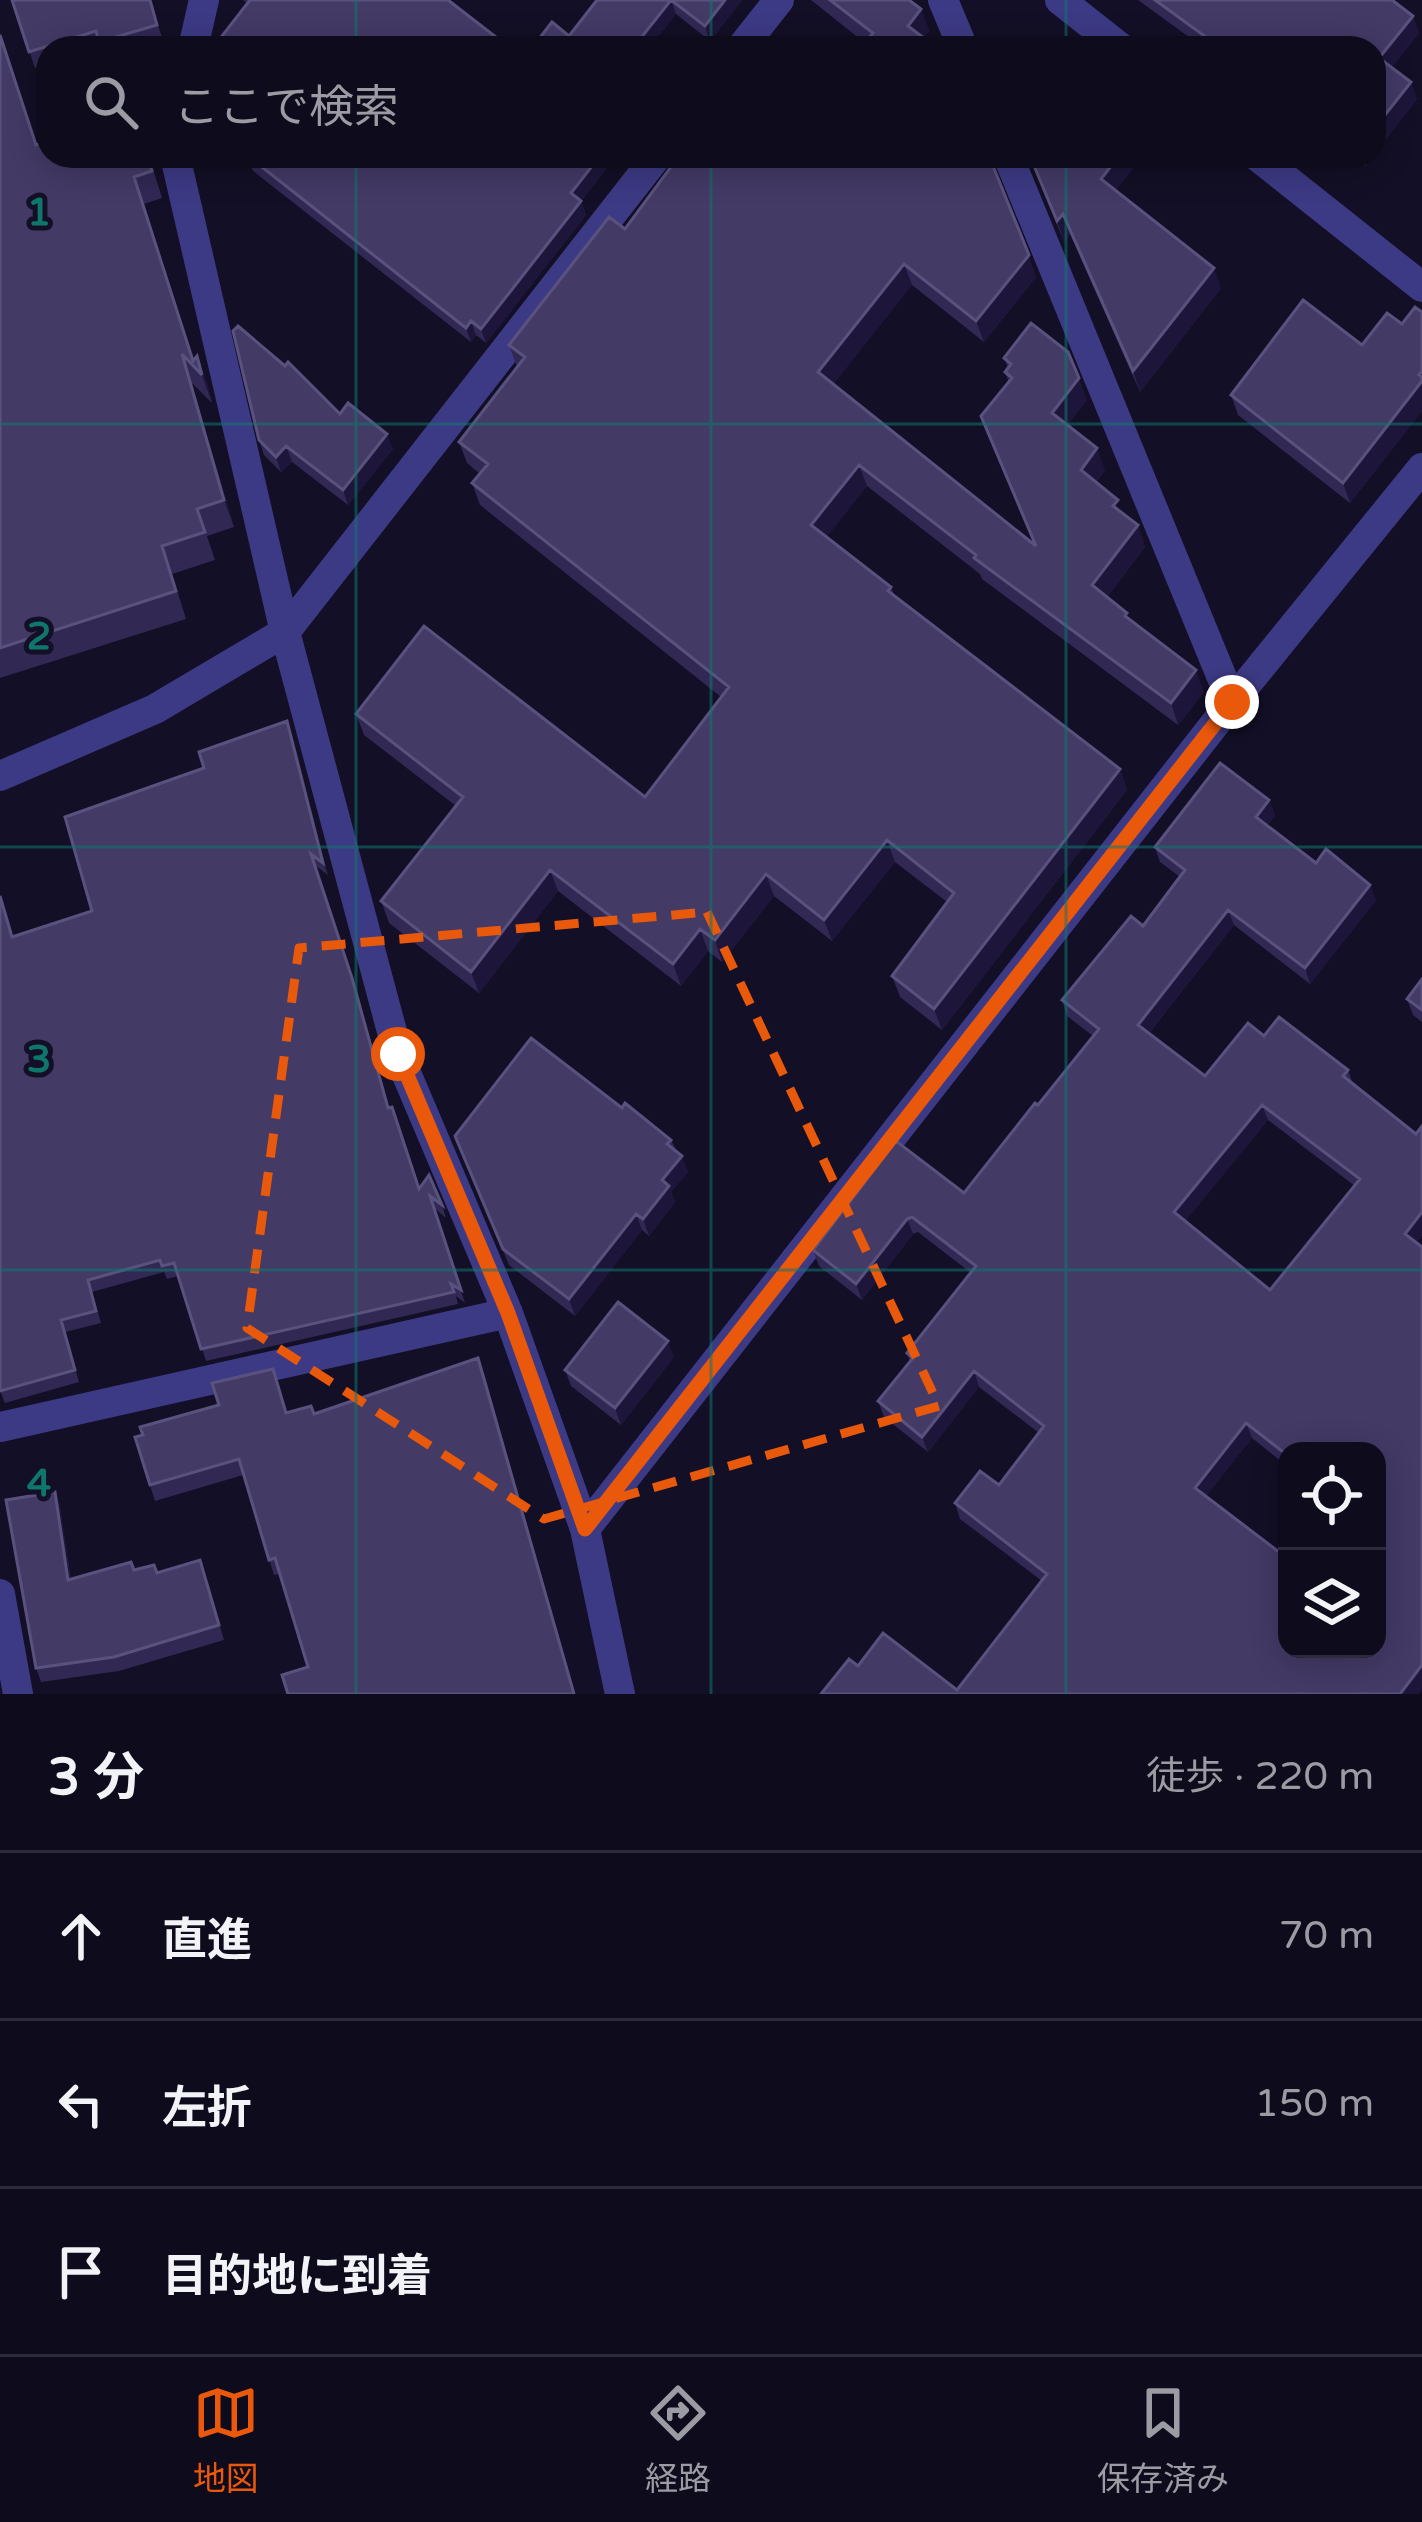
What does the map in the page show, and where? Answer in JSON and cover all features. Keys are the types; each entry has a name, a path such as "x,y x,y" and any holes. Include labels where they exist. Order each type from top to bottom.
{"street":[{"path":"196,36 204,0"},
{"path":"750,36 779,0"},
{"path":"943,0 958,36"},
{"path":"1060,0 1106,36"},
{"path":"178,168 285,632 398,1054 508,1313 585,1529 620,1694"},
{"path":"0,776 155,709 285,632 648,168"},
{"path":"1012,168 1232,702"},
{"path":"1272,168 1422,287"},
{"path":"585,1529 1232,702 1422,468"},
{"path":"0,1427 508,1313"},
{"path":"1,1602 18,1694"}],"highlighted area":[{"path":"707,912 939,1406 544,1519 247,1328 299,948"}],"building":[{"path":"12,0 150,0 157,25 119,36 97,36 96,31 80,36 36,36 36,50 29,52"},
{"path":"250,0 448,0 494,36 222,36"},
{"path":"597,0 671,0 642,36 569,36"},
{"path":"671,0 725,0 705,26"},
{"path":"830,0 909,0 921,9 908,26 921,36 871,36 873,33"},
{"path":"1155,0 1392,0 1413,16 1386,49 1386,36 1204,36"},
{"path":"552,22 569,36 541,36"},
{"path":"0,35 36,145 36,168 151,168 134,177 193,361 197,356 202,375 182,354 224,500 197,509 205,532 162,546 176,591 0,648"},
{"path":"1386,63 1411,82 1386,114"},
{"path":"263,168 591,168 571,193 581,201 481,329 471,321 466,328"},
{"path":"670,168 994,168 1029,255 976,321 904,264 818,372 1036,546 981,416 1012,378 1005,372 1011,364 1004,358 1031,323 1068,352 1079,378 1052,413 1097,448 1081,470 1118,500 1113,506 1138,525 1092,585 1196,670 1171,703 974,558 859,465 811,525 891,587 888,591 1120,769 934,1009 892,976 954,893 887,840 824,920 766,874 715,940 700,929 673,964 550,870 471,972 381,901 463,797 356,714 424,626 645,797 729,687 472,483 488,464 459,442 525,357 509,345 609,217 625,229"},
{"path":"1035,168 1110,168 1101,179 1214,268 1133,371 1063,214 1057,221"},
{"path":"1303,300 1362,345 1387,313 1402,324 1415,307 1422,312 1422,381 1343,483 1231,395"},
{"path":"238,326 285,366 288,362 340,414 348,403 387,434 343,490 286,446 276,457 259,440 233,331"},
{"path":"287,721 323,863 311,854 388,1108 392,1107 419,1189 429,1175 442,1205 430,1196 461,1290 451,1284 454,1292 201,1349 174,1263 162,1266 160,1260 88,1280 96,1311 61,1320 75,1370 0,1391 0,896 12,937 92,911 65,817 204,768 199,752"},
{"path":"1220,763 1269,800 1256,817 1316,863 1326,849 1370,885 1305,968 1228,910 1138,1025 1205,1076 1248,1023 1264,1036 1279,1017 1348,1070 1343,1076 1416,1134 1422,1126 1422,1212 1405,1234 1422,1247 1422,1665 1400,1694 821,1694 849,1659 858,1666 883,1633 957,1690 1047,1574 955,1503 980,1471 999,1485 1044,1426 974,1371 922,1437 878,1401 913,1358 907,1353 976,1266 912,1217 856,1284 813,1250 896,1141 964,1193 1099,1029 1062,1000 1131,916 1143,926 1185,870 1155,847","holes":["1262,1105 1360,1179 1270,1290 1174,1212"]},
{"path":"1422,979 1422,1010 1407,999"},
{"path":"531,1038 622,1108 625,1103 671,1140 667,1144 682,1156 662,1180 669,1186 643,1219 636,1214 569,1299 503,1249 455,1136"},
{"path":"618,1302 668,1341 615,1408 565,1370"},
{"path":"478,1358 574,1694 288,1694 282,1675 308,1667 239,1459 150,1485 135,1437 143,1435 140,1427 219,1405 212,1383 273,1369 286,1413 311,1406 314,1414"},
{"path":"55,1492 68,1580 131,1562 134,1570 154,1565 157,1573 200,1560 219,1625 114,1657 36,1668 6,1500"}],"route":[{"path":"398,1054 508,1313 585,1529 1232,702"}]}
